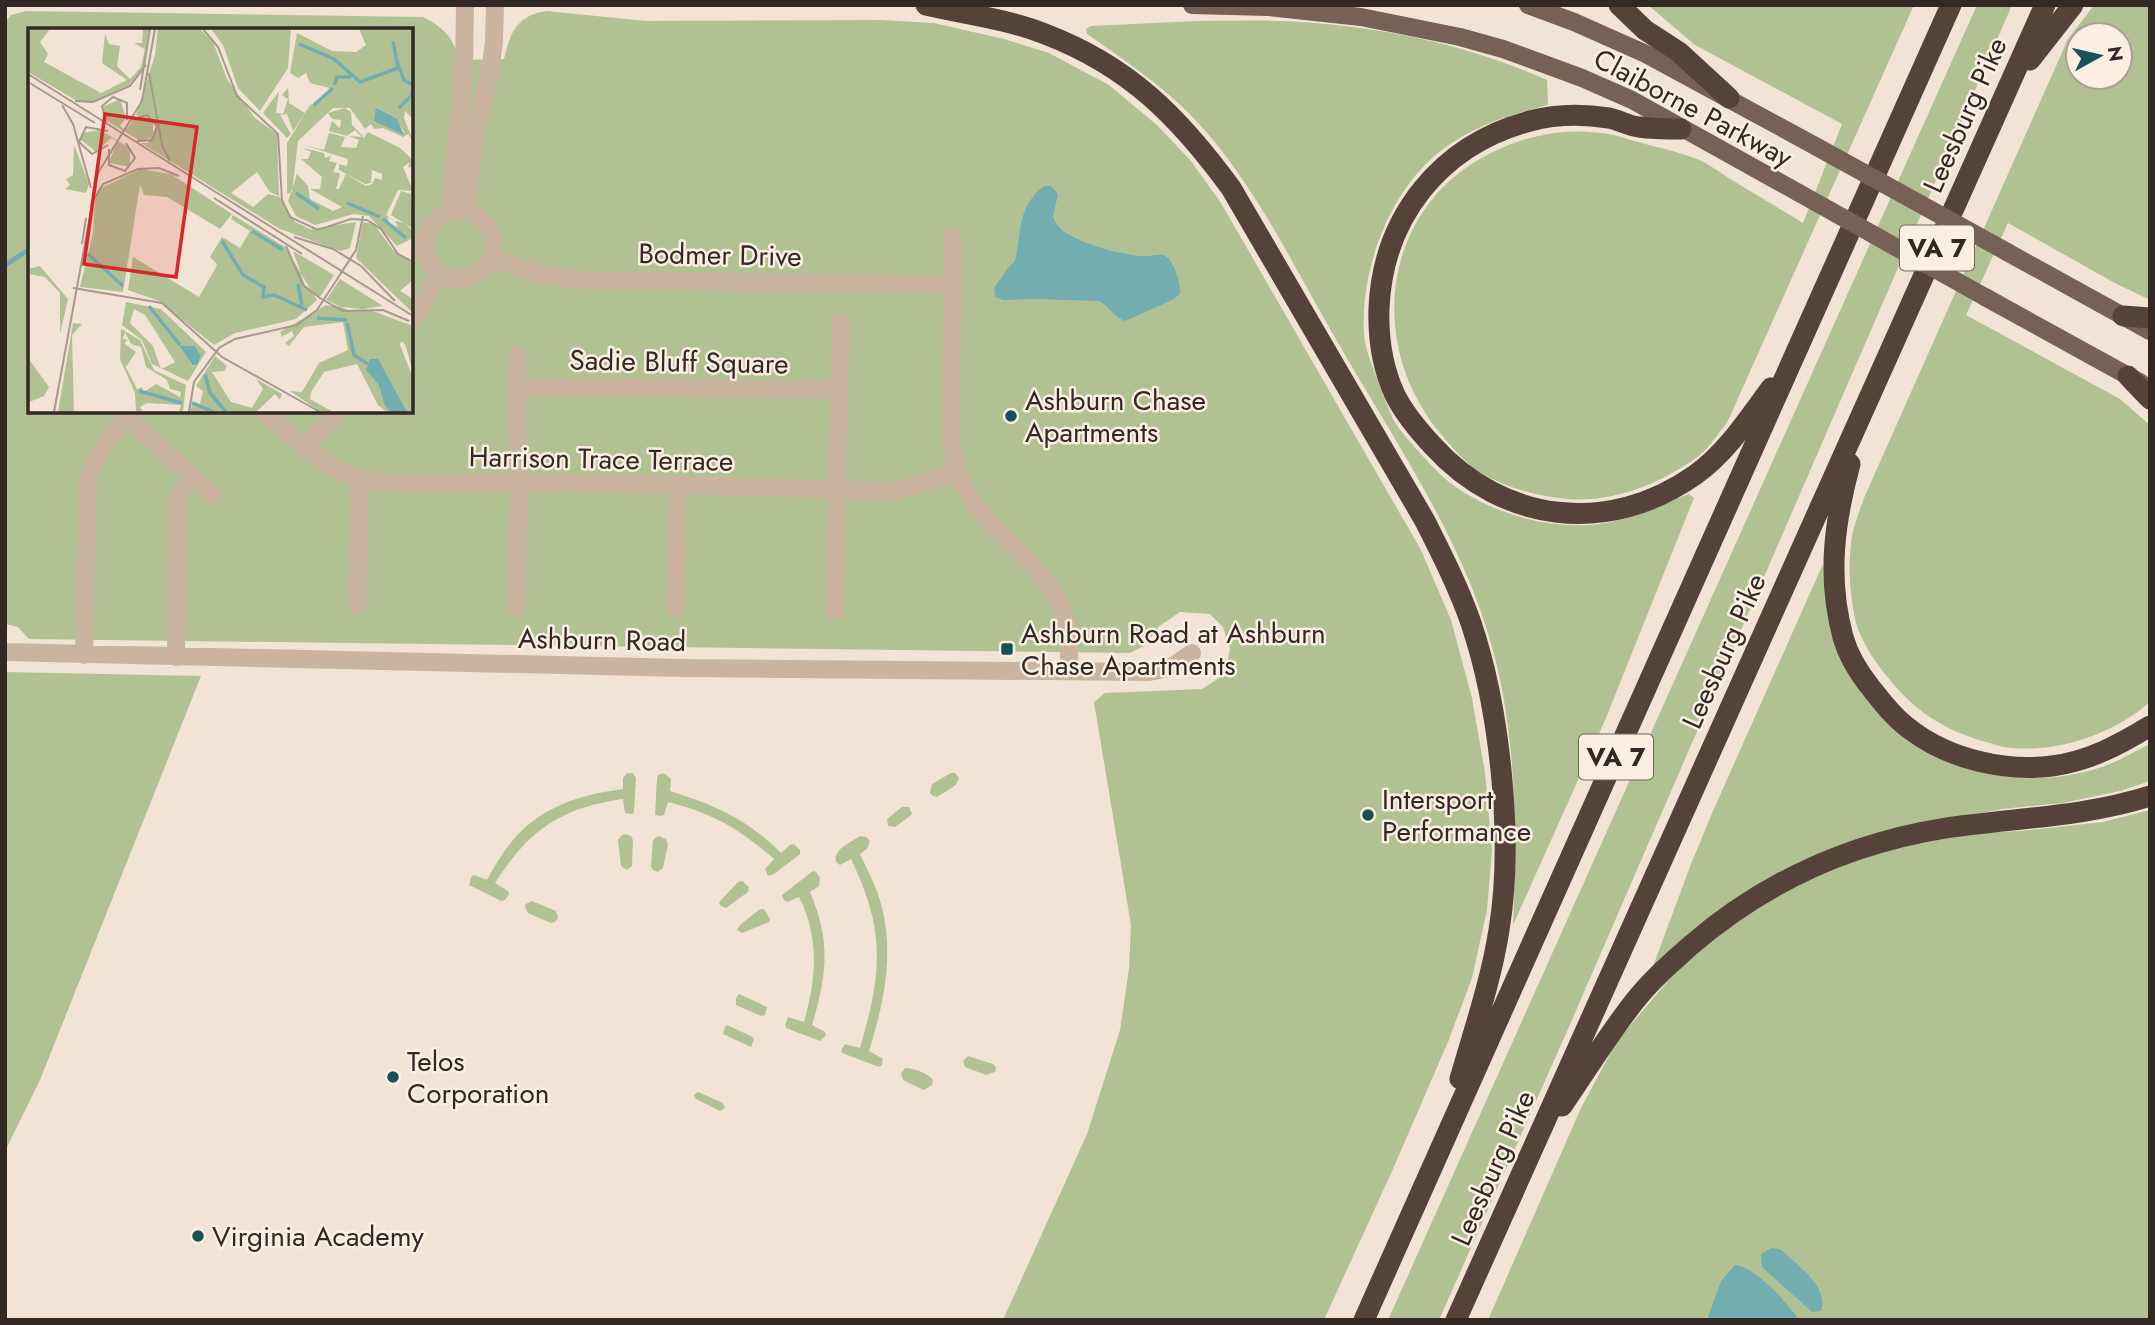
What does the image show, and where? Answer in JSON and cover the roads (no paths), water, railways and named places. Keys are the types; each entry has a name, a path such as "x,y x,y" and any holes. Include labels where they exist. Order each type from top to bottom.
{"highway":[{"path":"926,5 1043,33 1090,53 1136,83 1171,114 1203,149 1231,188 1425,521 1453,578 1471,624 1488,683 1503,804 1505,870 1500,927 1491,974 1435,1162"},
{"path":"1619,5 1645,30 1679,52 1729,98"},
{"path":"1923,68 1940,5"},
{"name":"Leesburg Pike","path":"1364,1320 1951,5"},
{"name":"Leesburg Pike","path":"1456,1320 2045,5"},
{"path":"2006,92 2073,5"},
{"path":"1681,129 1637,127 1611,118 1569,115 1532,121 1478,141 1441,169 1424,185 1405,212 1389,248 1380,283 1378,320 1381,357 1396,396 1419,431 1449,464 1483,489 1516,505 1553,513 1594,514 1632,506 1694,476 1717,457 1743,426 1797,353"},
{"path":"2123,316 2150,318"},
{"path":"2128,376 2150,399"},
{"path":"1866,403 1835,527 1833,565 1836,606 1843,640 1860,673 1886,707 1911,730 1946,750 1981,762 2017,767 2052,766 2089,758 2150,726"},
{"path":"1529,1154 1635,1000 1706,932 1766,890 1837,857 1902,836 2099,810 2150,796"}],"main road":[{"name":"Claiborne Parkway","path":"1192,5 1312,10 1361,17 1460,37 1582,78 1632,100 2150,388"},
{"name":"Claiborne Parkway","path":"1528,5 1646,54 2150,331"}],"street":[{"path":"458,212 465,5"},
{"path":"458,212 492,52 495,5"},
{"path":"458,212 474,215 487,225 492,240 491,257 482,270 468,278 451,278 440,274 428,257 425,242 427,233 436,220 458,212"},
{"path":"953,238 951,444 958,473 981,513 1040,574 1054,595 1063,612 1068,633 1070,671"},
{"name":"Bodmer Drive","path":"491,257 526,271 578,280 951,284"},
{"path":"413,320 440,274"},
{"path":"834,612 841,322"},
{"path":"517,607 518,355"},
{"name":"Sadie Bluff Square","path":"517,387 840,390"},
{"name":"Harrison Trace Terrace","path":"266,413 305,448 334,468 359,480 386,483 677,485 895,491 958,473"},
{"path":"305,448 336,413"},
{"path":"84,654 88,481 101,449 130,415 214,495"},
{"path":"176,657 177,504 181,492 193,477"},
{"path":"358,605 359,480"},
{"path":"676,610 677,485"},
{"name":"Ashburn Road","path":"5,652 669,668 1149,672 1170,668 1192,653"}],"water":[{"path":"1044,186 1051,186 1058,194 1053,217 1063,231 1111,251 1167,257 1178,278 1180,294 1125,321 1099,301 1003,300 995,297 994,288 1015,261 1025,211 1035,194"},
{"path":"1771,1248 1780,1249 1810,1277 1820,1293 1821,1311 1812,1312 1762,1267 1761,1254"},
{"path":"1735,1265 1761,1279 1799,1320 1707,1320 1721,1281"}],"waterway":[{"path":"5,265 28,250"}],"place":[{"name":"Ashburn Chase Apartments","path":"1011,416"},
{"name":"Ashburn Road at Ashburn Chase Apartments","path":"1007,649"},
{"name":"Intersport Performance","path":"1368,815"},
{"name":"Telos Corporation","path":"393,1077"},
{"name":"Virginia Academy","path":"198,1236"}]}
